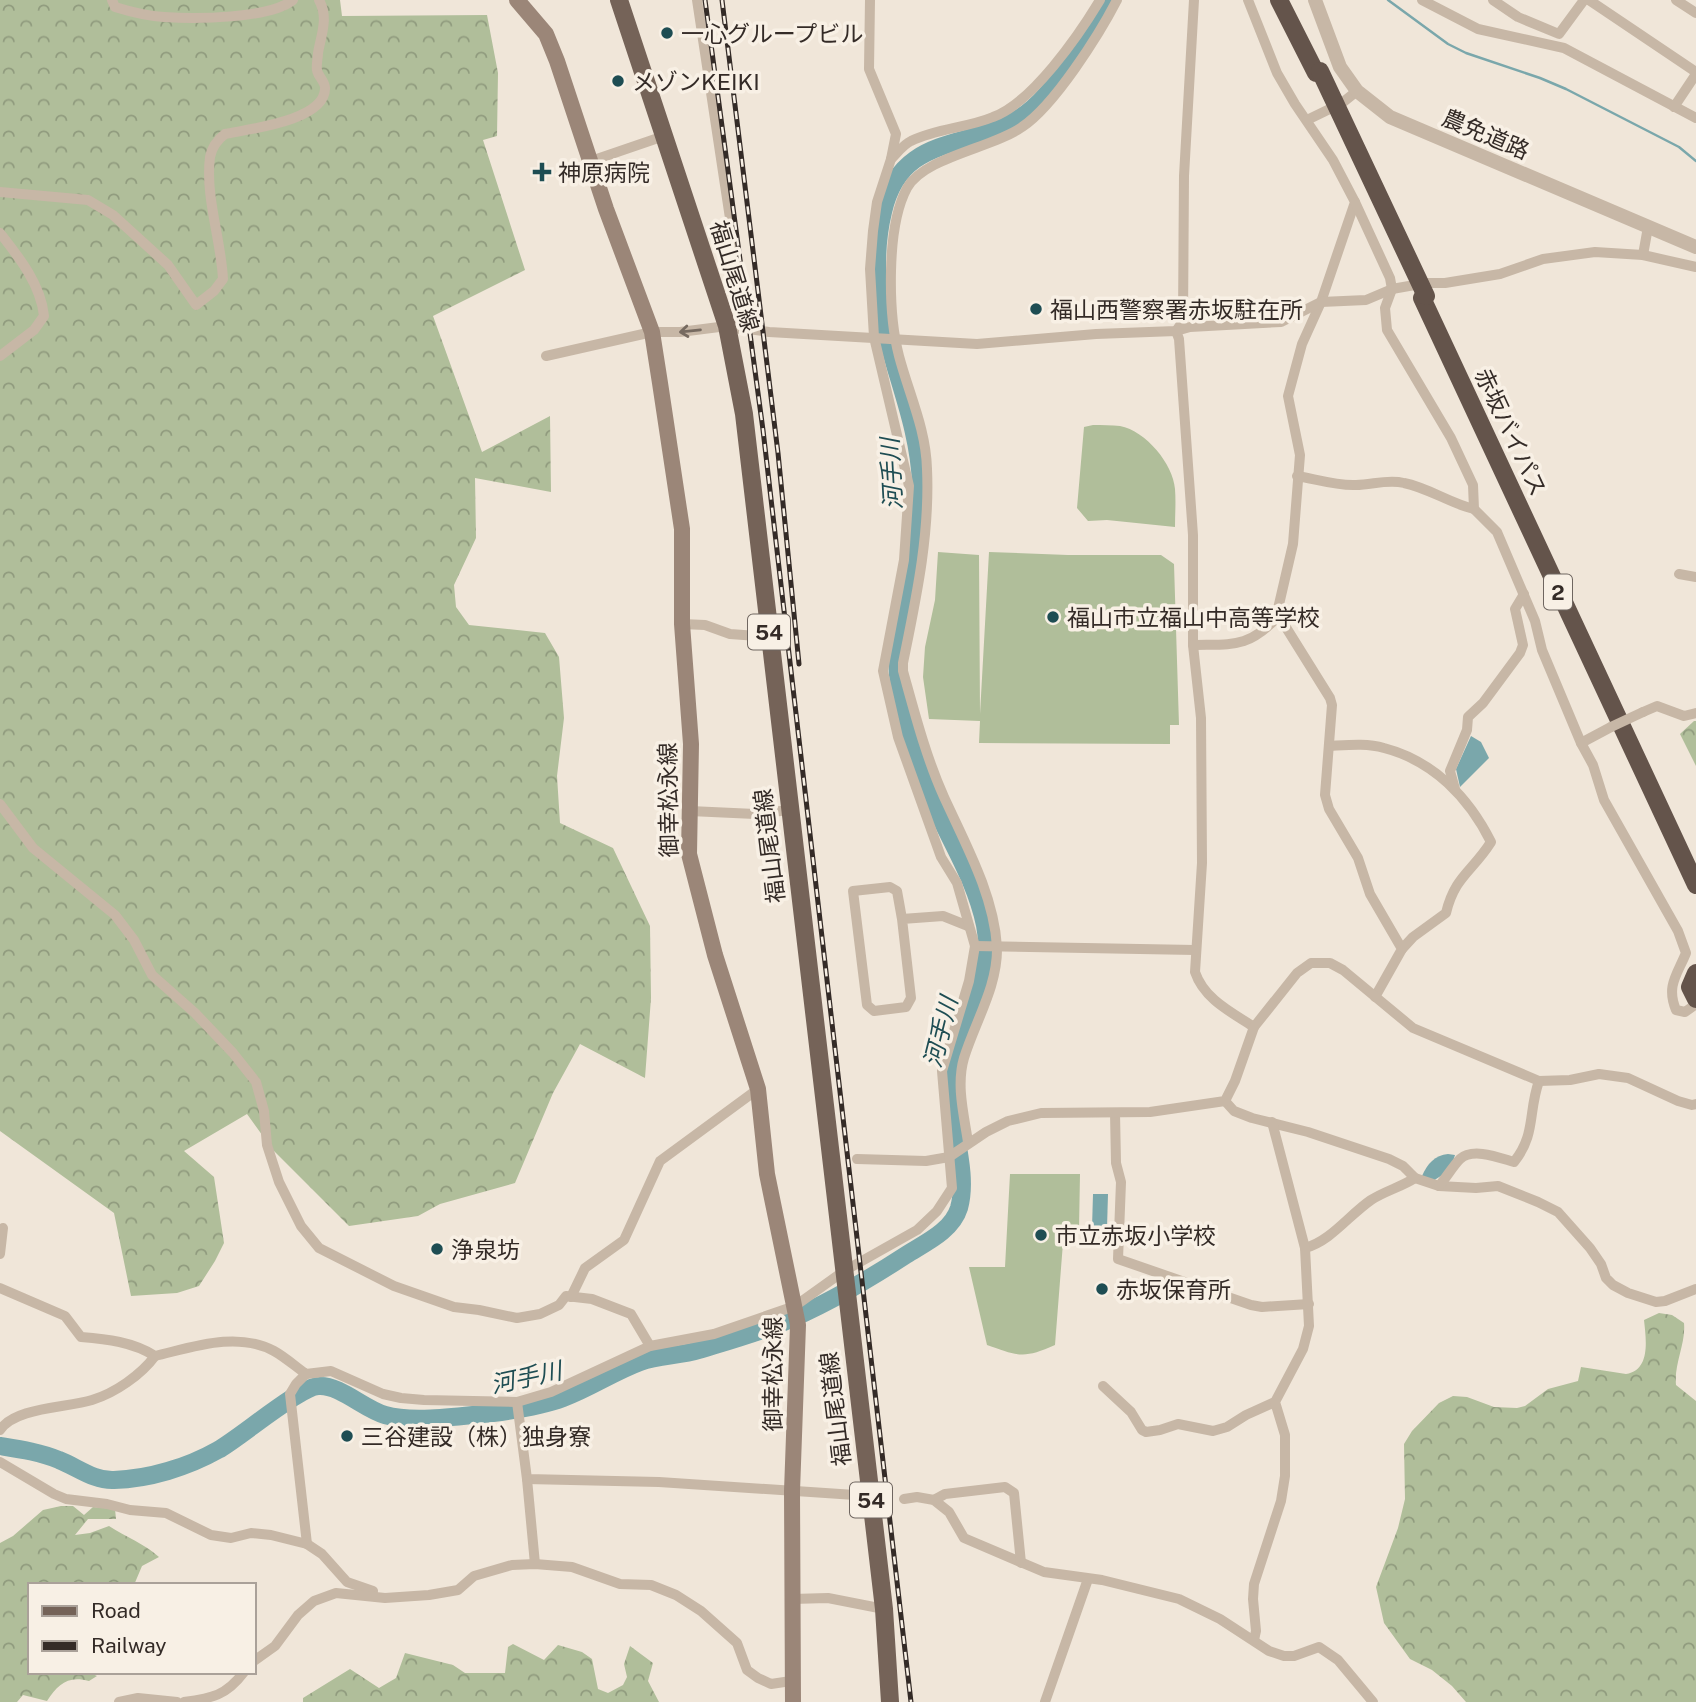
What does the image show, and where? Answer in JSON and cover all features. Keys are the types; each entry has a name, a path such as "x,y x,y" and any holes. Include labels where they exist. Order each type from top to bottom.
{"highway":[{"name":"赤坂バイパス","path":"1279,0 1318,72 1425,292 1696,873"},
{"name":"赤坂バイパス","path":"1288,0 1318,72"},
{"name":"赤坂バイパス","path":"1425,292 1696,885"},
{"path":"1696,973 1690,987 1696,1002"}],"main road":[{"name":"御幸松永線","path":"517,0 546,34 652,332 681,529 682,624 691,744 689,854 715,956 758,1089 767,1174 796,1313 792,1491 793,1702"},
{"name":"福山尾道線","path":"619,0 664,136 733,328 884,1609 890,1702"}],"street":[{"path":"112,0 115,7 161,17 217,17 276,10 293,0"},
{"path":"0,192 88,200 113,215 168,265 196,305 214,291 223,279 210,177 211,154 217,140 225,134 288,120 307,113 317,105 326,86 317,70 325,14 319,0"},
{"path":"697,0 738,271 733,328"},
{"path":"0,1288 65,1317 81,1337 117,1340 130,1347 144,1349 155,1356 229,1342 259,1345 275,1352 306,1374 331,1371 383,1394 401,1398 518,1408 650,1346 714,1334 796,1313 845,1275 917,1230 937,1211 952,1188 942,1071 970,981 976,946 957,883 941,857 898,737 883,671 892,611 904,560 909,486 876,337 870,269 877,202 896,134 869,69 870,0"},
{"path":"891,159 909,141 994,117 1018,102 1038,84 1100,0"},
{"path":"967,1144 961,1075 964,1059 985,1004 996,959 995,945 974,858 939,785 923,743 903,671 922,573 926,534 927,468 920,421 894,338 892,265 895,229 902,199 909,185 921,172 1022,128 1042,110 1105,23 1117,0"},
{"path":"1175,331 1183,321 1184,176 1194,0"},
{"path":"1248,0 1277,73 1333,160 1390,278 1392,289 1385,308 1387,330 1451,438 1473,485 1474,509"},
{"name":"農免道路","path":"1315,0 1340,66 1357,91 1390,117 1696,247"},
{"path":"1422,0 1478,29 1564,48 1696,118"},
{"path":"1493,0 1518,17 1559,34 1586,0 1696,73 1674,107"},
{"path":"1676,0 1696,13"},
{"path":"1307,120 1342,103 1357,91"},
{"path":"1342,103 1425,292"},
{"path":"591,161 664,136"},
{"path":"1355,202 1321,302 1302,344 1288,396 1300,455 1293,544 1279,595 1278,617 1330,698 1330,746 1325,795 1329,809 1350,840 1370,894 1402,949"},
{"path":"1643,255 1648,227"},
{"path":"0,233 24,265 36,287 44,316 34,330 0,356"},
{"path":"545,356 652,332 733,328 977,344 1096,334 1175,331 1191,327 1281,322 1321,302 1366,300 1392,289 1425,292 1445,283 1500,274 1543,259 1595,252 1643,255 1696,267"},
{"path":"1175,331 1179,339 1193,535 1193,645 1201,718 1202,863 1195,972 1200,986 1208,996 1254,1027"},
{"path":"1297,476 1355,485 1379,481 1401,482 1432,491 1461,506 1474,509 1497,532 1535,621 1542,650 1593,765 1604,800 1678,931 1686,953 1674,977 1671,998 1676,1010 1685,1012 1696,1002"},
{"path":"1679,574 1696,577"},
{"path":"1455,789 1450,771 1467,730 1468,717 1483,704 1523,645 1515,609 1524,594"},
{"path":"1193,645 1246,642 1261,635 1278,617"},
{"path":"682,624 705,625 730,634 770,637"},
{"path":"1581,743 1657,706 1684,716 1696,713"},
{"path":"1330,746 1369,745 1385,748 1440,775 1478,817 1491,842 1480,859 1458,880 1450,894 1446,913 1413,937 1402,949 1375,997"},
{"path":"0,804 33,848 115,915 134,940 152,975 195,1013 256,1082 264,1111 267,1144 279,1182 301,1226 319,1248 394,1286 454,1307 517,1318 540,1314 559,1305 566,1296 592,1299 631,1314 650,1346"},
{"path":"690,811 755,814 789,810"},
{"path":"890,887 897,891 902,919 911,998 906,1007 874,1011 867,1005 853,891 890,887"},
{"path":"902,919 943,916 968,926"},
{"path":"976,946 1195,950"},
{"path":"1225,1101 1254,1027 1297,973 1311,963 1330,963 1413,1028 1539,1081 1570,1080 1599,1074 1628,1078 1678,1101 1696,1104"},
{"path":"1438,1186 1461,1158 1472,1154 1514,1162 1529,1137 1533,1097 1539,1081"},
{"path":"571,1297 586,1268 624,1240 660,1161 758,1089"},
{"path":"857,1158 926,1161 951,1156 1008,1121 1041,1113 1150,1112 1225,1101"},
{"path":"1225,1101 1234,1111 1252,1118 1389,1159 1415,1178 1438,1186 1498,1186 1538,1202 1558,1212 1590,1248 1601,1264 1606,1278 1628,1293 1656,1302 1696,1289"},
{"path":"1115,1113 1116,1163 1121,1182 1118,1259 1251,1305 1262,1307 1309,1304"},
{"path":"1104,1386 1131,1412 1146,1432 1178,1424 1213,1431 1227,1427 1275,1402 1303,1349 1310,1326 1306,1248 1272,1122"},
{"path":"1306,1248 1320,1244 1351,1214 1374,1198 1415,1178"},
{"path":"0,1254 3,1228"},
{"path":"0,1430 18,1415 91,1400 114,1391 155,1356"},
{"path":"306,1374 290,1394 307,1544"},
{"path":"1254,1640 1254,1584 1281,1501 1285,1476 1285,1435 1275,1402"},
{"path":"518,1408 535,1564"},
{"path":"0,1462 66,1499 166,1513 211,1535 230,1538 251,1533 307,1544 322,1554 347,1582 385,1598"},
{"path":"527,1479 659,1482 870,1496"},
{"path":"934,1500 945,1494 1005,1487 1011,1490 1014,1493 1021,1563"},
{"path":"904,1499 917,1497 934,1500 948,1511 964,1538 1044,1572 1125,1585 1178,1600 1206,1612 1269,1651 1284,1656 1294,1656 1319,1647 1328,1651 1373,1702"},
{"path":"256,1660 275,1646 298,1615 314,1601 336,1593 385,1598 429,1595 458,1590 474,1576 512,1565 535,1564 572,1567 620,1584 651,1585 676,1595 701,1611 737,1643 747,1670 771,1684 791,1681"},
{"path":"1045,1702 1088,1579"},
{"path":"792,1599 828,1598 884,1609"},
{"path":"184,1702 216,1698 243,1674"},
{"path":"119,1702 138,1698 177,1702"}],"green space":[{"path":"0,0 340,0 342,16 487,15 498,73 497,136 483,140 525,270 433,316 482,452 550,416 551,492 475,478 476,538 454,585 456,607 469,625 545,633 559,657 564,718 557,776 560,823 613,848 650,926 651,998 645,1078 580,1044 553,1093 515,1183 440,1204 418,1216 349,1226 273,1150 247,1114 184,1151 214,1177 224,1243 199,1286 177,1293 131,1296 114,1213 0,1131"},
{"path":"1093,425 1130,429 1139,434 1164,459 1173,479 1175,527 1107,520 1088,521 1077,508 1084,427"},
{"path":"938,552 979,555 980,714 989,552 1161,555 1174,564 1179,725 1170,725 1170,744 979,743 980,721 929,719 923,677 925,647 935,600"},
{"path":"1696,721 1696,766 1680,734"},
{"path":"1010,1174 1080,1174 1079,1229 1064,1230 1055,1345 1028,1354 1014,1354 987,1345 969,1267 1005,1267"},
{"path":"1659,1313 1672,1315 1684,1323 1676,1385 1696,1401 1696,1702 1466,1702 1432,1670 1410,1659 1384,1623 1376,1587 1398,1528 1405,1499 1404,1444 1412,1431 1439,1403 1453,1396 1467,1397 1494,1407 1517,1408 1525,1406 1548,1389 1578,1381 1581,1367 1626,1374 1634,1371 1640,1367 1645,1353 1644,1320"},
{"path":"73,1506 84,1515 93,1507 115,1509 116,1519 88,1519 75,1535 109,1526 159,1557 142,1566 135,1583 28,1583 28,1674 97,1676 89,1681 75,1679 64,1682 47,1701 23,1695 17,1702 0,1702 0,1543 13,1536 43,1510"},
{"path":"513,1644 544,1660 558,1645 582,1652 592,1659 598,1689 608,1693 623,1685 627,1677 624,1664 630,1646 653,1663 648,1681 659,1702 303,1702 303,1698 350,1669 379,1688 396,1678 405,1653 453,1665 465,1673 505,1673 508,1647"}],"water":[{"path":"1471,736 1481,742 1489,758 1460,787 1456,769"},
{"path":"1448,1154 1455,1155 1450,1170 1433,1181 1422,1176 1432,1161"},
{"path":"1093,1194 1108,1194 1107,1228 1092,1228"}],"waterway":[{"name":"河手川","path":"0,1446 52,1457 86,1473 114,1480 168,1471 206,1456 228,1444 298,1394 319,1386 335,1389 369,1408 396,1417 467,1416 538,1405 573,1394 640,1362 699,1350 796,1317 876,1274 929,1241 950,1223 959,1208 962,1191 951,1100 952,1064 982,979 987,943 975,890 924,779 902,703 898,657 918,538 921,484 916,442 880,307 877,280 878,238 883,212 893,185 907,166 925,153 990,132 1033,108 1064,72 1109,0"},
{"path":"1388,0 1448,44 1566,89 1679,147 1696,161"}],"railway":[{"path":"705,0 763,430 911,1702"},
{"path":"722,0 778,453 799,664"}],"place":[{"name":"一心グループビル","path":"667,33"},
{"name":"メゾンKEIKI","path":"618,81"},
{"name":"神原病院","path":"542,172"},
{"name":"福山西警察署赤坂駐在所","path":"1036,309"},
{"name":"福山市立福山中高等学校","path":"1053,617"},
{"name":"市立赤坂小学校","path":"1041,1235"},
{"name":"浄泉坊","path":"437,1249"},
{"name":"赤坂保育所","path":"1102,1289"},
{"name":"三谷建設（株）独身寮","path":"347,1436"}]}
